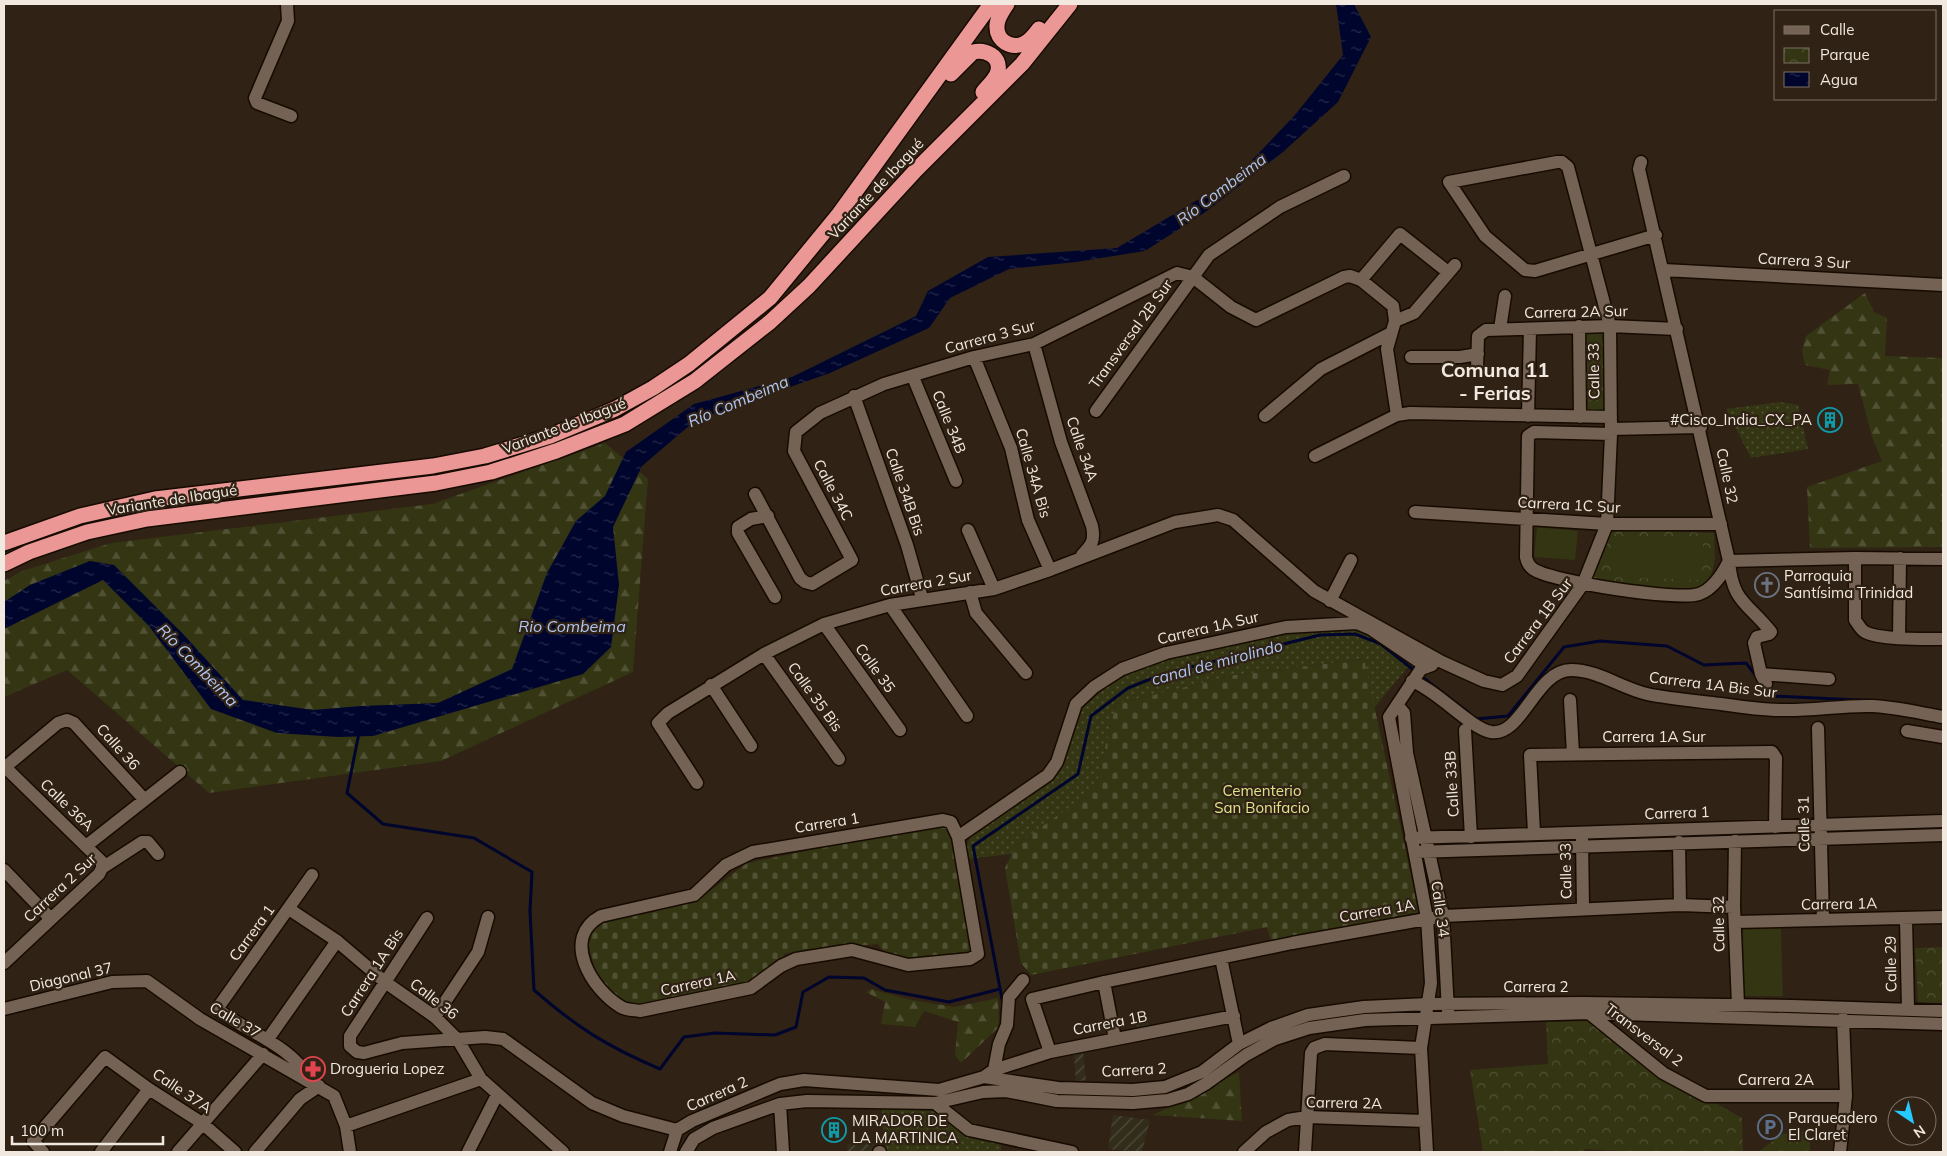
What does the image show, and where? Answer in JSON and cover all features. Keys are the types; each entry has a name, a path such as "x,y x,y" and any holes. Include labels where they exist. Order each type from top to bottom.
{"highway":[{"name":"Variante de Ibagué","path":"4,543 80,516 155,499 404,470 485,456 550,436 615,409 653,388 730,332 770,298 840,214 991,4"},
{"path":"1008,4 997,24 998,32 1003,41 1018,46 1032,38 1059,4"},
{"name":"Variante de Ibagué","path":"4,564 29,552 87,532 147,519 436,482 491,472 556,451 625,424 675,394 728,356 770,322 809,286 944,142 1022,64 1070,4"},
{"path":"906,123 968,56 979,50 990,54 997,64 998,72 944,142"}],"street":[{"path":"287,4 288,21 255,98 258,103 291,116"},
{"name":"Calle 33","path":"1583,584 1607,524 1611,426 1610,326 1592,254 1568,167 1562,162 1449,182 1484,236 1517,266 1525,270 1535,270 1592,254"},
{"name":"Calle 32","path":"1642,162 1640,169 1700,427 1729,561 1731,579 1740,600 1771,632 1757,637 1754,642 1763,679 1829,679"},
{"name":"Transversal 2B Sur","path":"1096,411 1209,255 1280,207 1344,176"},
{"path":"1359,279 1400,234 1451,269 1414,313 1395,322"},
{"path":"1592,254 1656,236"},
{"name":"Carrera 3 Sur","path":"1664,270 1943,285"},
{"name":"Carrera 3 Sur","path":"796,432 820,413 884,384 913,377 974,356 1034,344 1177,273 1193,277"},
{"path":"1193,277 1249,318 1261,319 1336,280 1350,276 1359,279 1390,301 1395,312 1395,322 1389,334 1387,349 1397,415"},
{"path":"1500,330 1505,296"},
{"path":"1579,326 1580,417"},
{"name":"Carrera 2A Sur","path":"1478,354 1478,336 1486,330 1579,326 1676,329"},
{"path":"1528,416 1530,329"},
{"path":"1265,416 1321,369 1389,334"},
{"name":"Calle 34A","path":"1034,344 1061,442 1095,538 1091,546 1078,558"},
{"path":"1411,357 1460,357 1478,354 1477,368"},
{"name":"Calle 34A Bis","path":"974,356 1011,448 1028,520 1050,570"},
{"name":"Calle 34B","path":"913,377 956,481"},
{"name":"Calle 34B Bis","path":"854,396 907,545 922,598"},
{"path":"1315,456 1397,415 1410,413 1580,417 1611,426"},
{"path":"1583,584 1564,581 1533,569 1528,563 1526,519 1528,436 1534,432 1611,426 1700,427"},
{"name":"Calle 34C","path":"768,516 800,578 805,582 812,584 852,560 794,451 796,432"},
{"path":"755,494 768,516 751,519 738,527 738,533 776,597"},
{"name":"Carrera 1C Sur","path":"1415,512 1607,524 1721,524"},
{"name":"Carrera 2 Sur","path":"697,783 658,723 668,713 764,654 824,624 890,604 994,588 1050,570 1176,522 1218,515 1233,520 1292,573 1330,601"},
{"path":"968,530 994,588"},
{"path":"1729,561 1855,558 1943,559"},
{"path":"1855,558 1855,620 1866,633 1899,638 1943,639"},
{"path":"1899,638 1900,558"},
{"path":"1351,560 1330,601 1442,662"},
{"name":"Carrera 1B Sur","path":"1442,662 1484,681 1502,685 1510,682 1517,676 1583,584 1681,596 1696,594 1711,586 1729,561"},
{"path":"970,592 976,613 1026,673"},
{"path":"890,604 967,716"},
{"name":"Carrera 1A Sur","path":"958,837 1048,775 1057,762 1076,704 1094,687 1122,669 1166,654 1286,627 1357,623 1371,629 1418,674"},
{"name":"Calle 35","path":"824,624 900,730"},
{"name":"Calle 35 Bis","path":"764,654 840,759"},
{"path":"1418,674 1442,662"},
{"name":"Carrera 1A Bis Sur","path":"1418,674 1431,690 1481,728 1491,732 1498,732 1511,725 1548,679 1557,673 1569,670 1584,671 1646,694 1753,708 1782,710 1873,706 1943,717"},
{"name":"Calle 34","path":"1418,674 1397,705 1404,713 1407,754 1421,852 1443,916 1448,1010"},
{"path":"711,685 751,746"},
{"path":"1570,700 1573,754"},
{"name":"Calle 36","path":"4,767 58,723 67,720 74,723 143,798"},
{"name":"Calle 31","path":"1818,728 1823,920"},
{"name":"Calle 33B","path":"1465,730 1471,837"},
{"path":"1907,731 1943,737"},
{"name":"Carrera 1A Sur","path":"1534,833 1530,755 1772,752 1776,758 1775,827"},
{"name":"Calle 36A","path":"4,767 102,862 102,868"},
{"name":"Carrera 2 Sur","path":"86,846 143,798 180,772"},
{"name":"Carrera 1","path":"622,1007 600,990 586,972 582,949 586,929 591,921 601,916 694,895 726,864 753,852 943,820 950,822 958,837"},
{"name":"Carrera 1","path":"1418,838 1534,833 1582,838 1679,842 1736,841 1820,831 1943,822"},
{"name":"Carrera 1","path":"1421,852 1582,838 1775,827 1820,831 1943,835"},
{"name":"Carrera 1A","path":"622,1007 640,1011 751,988 781,966 796,959 852,950 908,965 970,959 978,954 958,837"},
{"name":"Calle 33","path":"1582,838 1583,908"},
{"name":"Calle 32","path":"1736,841 1734,907 1738,1005"},
{"name":"Carrera 2 Sur","path":"4,963 99,874 102,868 142,842 148,842 158,854"},
{"path":"1679,842 1680,905"},
{"name":"Calle 34","path":"1421,852 1431,984 1421,1048 1427,1152"},
{"path":"4,870 51,919"},
{"name":"Carrera 1","path":"217,1010 312,875"},
{"name":"Carrera 1A","path":"1050,1052 1032,999 1104,982 1292,943 1443,916 1583,908 1680,905 1734,907"},
{"name":"Calle 36","path":"289,909 337,940 385,982 435,1017 458,1040 481,1079 563,1152"},
{"path":"435,1017 478,952 488,917"},
{"name":"Carrera 1A Bis","path":"350,1046 350,1036 427,918"},
{"name":"Carrera 1A","path":"1735,922 1943,918"},
{"name":"Calle 29","path":"1906,919 1908,1008"},
{"path":"268,1039 337,940"},
{"path":"1221,958 1239,1044"},
{"path":"989,1073 1007,1026 1009,997 1023,980"},
{"name":"Calle 37","path":"147,981 200,1019 334,1096 346,1126 350,1152"},
{"name":"Diagonal 37","path":"4,1009 112,982 147,981"},
{"path":"1104,982 1115,1039"},
{"name":"Carrera 2","path":"350,1046 357,1052 364,1053 402,1043 485,1037 503,1039 592,1103 622,1116 677,1130 780,1084 804,1080 939,1090 989,1073 1058,1088 1133,1090 1165,1087 1202,1072 1239,1044 1271,1028 1308,1015 1364,1007 1428,1004 1448,1010 1843,1019 1943,1024"},
{"name":"Carrera 2","path":"686,1152 694,1139 713,1128 780,1104 807,1101 935,1103 983,1092 1006,1091 1057,1101 1133,1103 1168,1100 1188,1094 1246,1055 1284,1036 1309,1028 1365,1020 1426,1018 1448,1010 1738,1005 1908,1008 1943,1011"},
{"name":"Calle 37","path":"217,1010 268,1039 302,1065 315,1084"},
{"name":"Transversal 2","path":"1589,1013 1663,1073 1706,1096"},
{"name":"Carrera 1B","path":"989,1073 1050,1052 1234,1016"},
{"path":"1840,1152 1846,1096 1843,1019"},
{"path":"1306,1152 1311,1053 1314,1048 1324,1044 1421,1048"},
{"path":"178,1152 263,1054"},
{"name":"Calle 37A","path":"43,1152 33,1141 98,1062 105,1057 149,1089 202,1123 236,1152"},
{"path":"346,1126 481,1079"},
{"path":"255,1152 315,1084"},
{"path":"100,1152 149,1089"},
{"path":"468,1152 496,1094"},
{"name":"Carrera 2A","path":"1706,1096 1846,1096"},
{"path":"935,1103 969,1130 1066,1152"},
{"path":"780,1104 783,1152"},
{"name":"Carrera 2A","path":"1244,1152 1266,1132 1288,1120 1307,1117 1425,1121"},
{"path":"670,1152 677,1130"}],"shaded area":[{"path":"1145,1009 1150,1030 1138,1032 1134,1012"},
{"path":"1083,1051 1086,1080 1076,1082 1074,1054"},
{"path":"1113,1115 1150,1120 1142,1152 1108,1149"},
{"path":"877,1143 878,1152 848,1152 847,1144"}],"green space":[{"path":"1865,293 1874,312 1887,318 1885,356 1942,358 1943,547 1810,548 1807,487 1882,461 1872,437 1858,384 1827,385 1830,370 1805,365 1802,351 1806,336"},
{"path":"1579,326 1610,326 1611,417 1580,417"},
{"path":"1780,402 1798,405 1808,449 1751,458 1726,409"},
{"path":"605,443 648,479 633,672 441,761 209,793 67,670 4,697 4,581 22,571 111,543 432,504"},
{"path":"1537,527 1578,531 1575,560 1534,557"},
{"path":"1609,530 1714,533 1715,552 1711,575 1706,581 1690,591 1588,581"},
{"path":"1613,536 1703,538 1702,580 1612,577"},
{"path":"1356,627 1412,662 1374,708 1363,659 1235,675 1116,704 1095,790 1016,845 1012,854 966,859 965,850 972,833 1050,782 1064,763 1081,705 1123,673 1154,663 1287,631"},
{"name":"Cementerio San Bonifacio","path":"1364,659 1419,912 1271,941 1267,927 1031,975 1021,963 1005,868 1016,845 1095,789 1116,704 1235,675"},
{"path":"941,823 948,824 973,950 966,954 944,959 918,960 886,953 878,944 785,953 781,962 749,985 639,1007 613,992 601,978 592,961 589,936 592,925 609,915 706,894 747,863"},
{"path":"1781,928 1783,996 1744,996 1743,929"},
{"path":"1943,947 1943,1003 1918,1002 1915,948"},
{"path":"871,989 907,999 954,1007 998,998 999,1027 961,1063 955,1055 958,1022 924,1011 915,1027 881,1024 885,1002 866,992"},
{"path":"1590,1021 1700,1094 1742,1118 1743,1152 1634,1152 1585,1149 1584,1152 1483,1152 1470,1070 1548,1064 1546,1022"},
{"path":"1239,1072 1242,1121 1153,1115"},
{"path":"882,1108 934,1111 966,1135 1001,1143 1001,1152 884,1152"},
{"path":"1805,1132 1810,1138 1810,1152 1758,1152 1782,1134"}],"water":[{"name":"Rio Combeima","path":"1336,4 1354,4 1371,37 1338,102 1283,152 1204,213 1145,251 1076,262 1009,269 950,298 929,328 830,373 696,420 642,466 613,527 619,585 611,647 583,674 373,736 338,737 277,733 211,709 149,626 103,580 4,629 4,602 30,585 90,561 114,565 184,635 243,700 313,710 438,703 512,669 547,573 576,521 605,496 626,452 694,404 792,377 916,316 928,291 988,257 1117,248 1236,177 1295,115 1343,55"}],"waterway":[{"name":"canal de mirolindo","path":"1003,1004 973,846 1078,774 1091,716 1128,688 1163,674 1320,635 1355,634 1381,644 1416,672"},
{"name":"canal de mirolindo","path":"1476,719 1508,716 1564,647 1600,641 1667,646 1704,665 1746,663 1757,677"},
{"name":"canal de mirolindo","path":"1421,676 1469,713"},
{"name":"canal de mirolindo","path":"1765,688 1770,696 1881,701"},
{"path":"359,733 347,793 383,824 474,838 532,872 530,911 534,990 564,1015 593,1035 624,1053 660,1069 684,1037 715,1033 775,1035 796,1027 803,992 829,977 864,978 885,990 949,1002 1000,989"}],"place":[{"name":"#Cisco_India_CX_PA","path":"1830,420"},
{"name":"Parroquia Santísima Trinidad","path":"1767,585"},
{"name":"Drogueria Lopez","path":"313,1069"},
{"name":"Parqueadero El Claret","path":"1770,1127"},
{"name":"MIRADOR DE LA MARTINICA","path":"834,1130"}],"district":[{"name":"Comuna 11 - Ferias","path":"1495,382"}],"water label":[{"name":"Río Combeima","path":"1221,189"},
{"name":"Río Combeima","path":"738,401"},
{"name":"Río Combeima","path":"198,665"}]}
